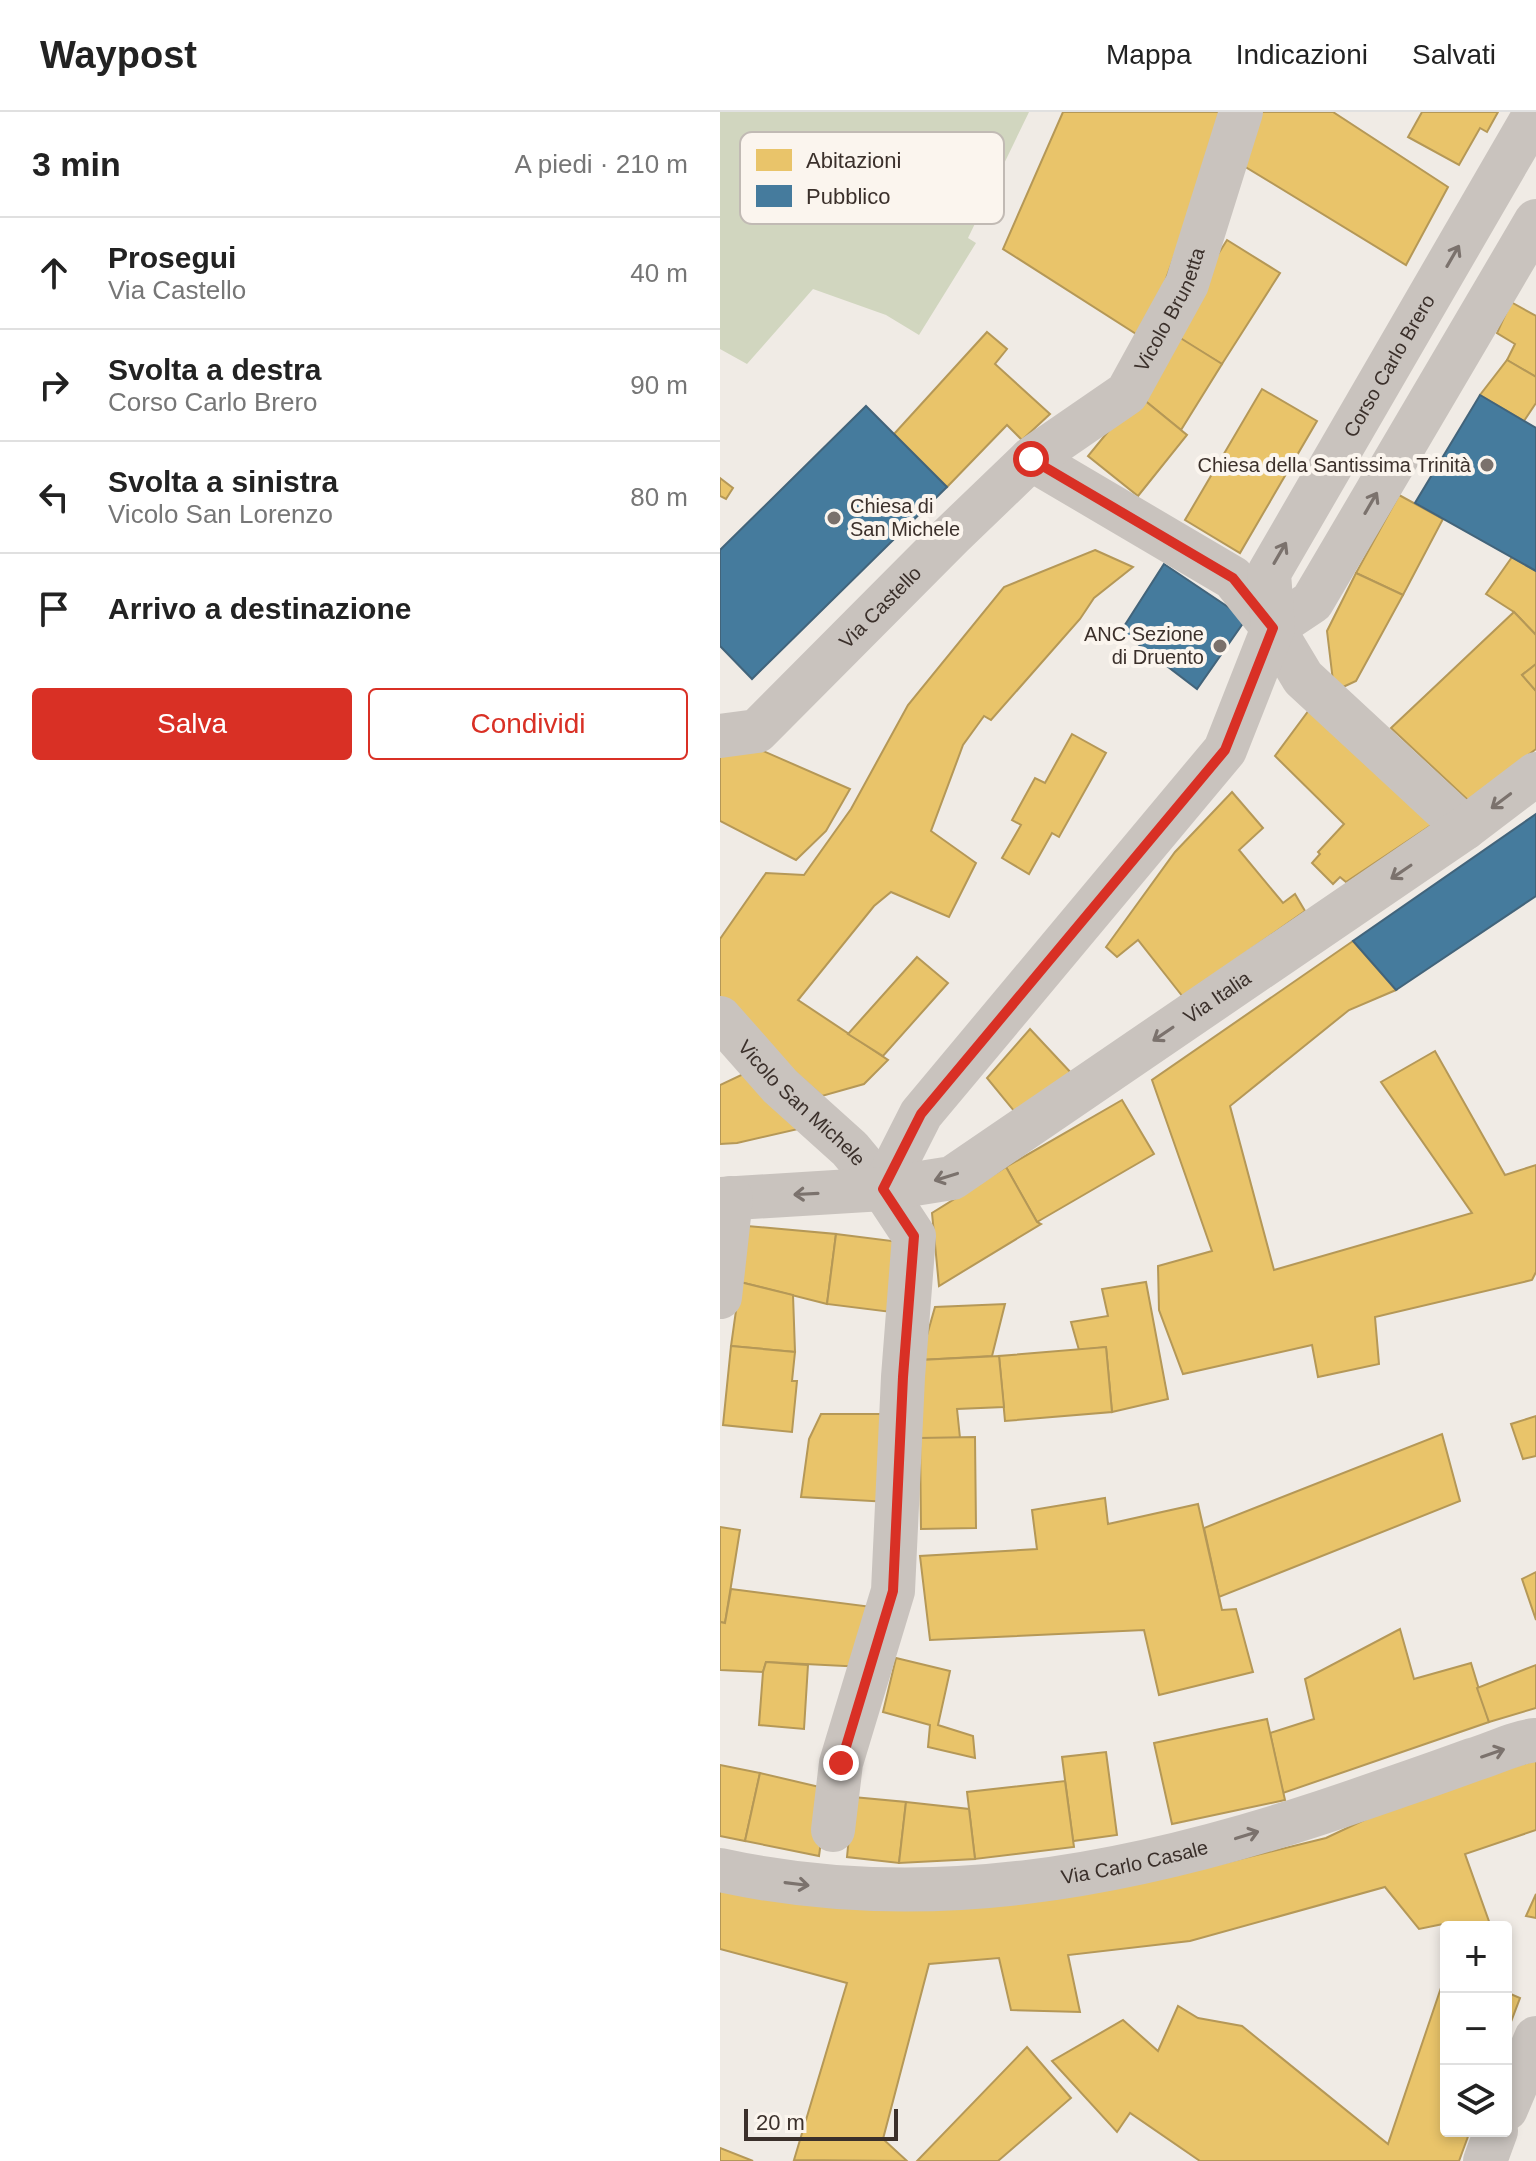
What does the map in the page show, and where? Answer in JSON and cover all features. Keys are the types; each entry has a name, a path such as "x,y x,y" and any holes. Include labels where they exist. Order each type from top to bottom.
{"street":[{"name":"Vicolo Brunetta","path":"1031,459 1127,393 1187,284 1241,112"},
{"name":"Corso Carlo Brero","path":"883,1189 921,1114 1225,750 1273,628 1269,573 1536,112"},
{"path":"1273,628 1312,602 1536,221"},
{"path":"1031,459 1233,578 1273,628 1303,678 1465,828"},
{"name":"Via Castello","path":"720,736 757,731 1031,459"},
{"name":"Via Italia","path":"726,1198 883,1189 952,1178 1465,828 1536,774"},
{"name":"Vicolo San Michele","path":"720,1018 780,1086 850,1149 883,1189 914,1236 903,1377 893,1591 841,1763 833,1830"},
{"path":"720,1297 726,1198"},
{"name":"Via Carlo Casale","path":"720,1870 766,1880 830,1888 907,1890 997,1886 1099,1872 1195,1851 1536,1740"},
{"path":"1512,2095 1536,2038"},
{"path":"1485,2161 1494,2137"}],"green space":[{"path":"720,112 1029,112 1004,164 1004,132 740,132 740,224 975,224 968,238 976,243 919,335 886,315 813,289 747,364 720,349"}],"building: Abitazioni":[{"path":"1063,112 1227,112 1144,339 1003,249"},
{"path":"1260,112 1333,112 1448,187 1406,265 1239,163"},
{"path":"1422,112 1498,112 1487,132 1480,128 1459,165 1408,137"},
{"path":"1227,240 1280,273 1222,364 1169,332"},
{"path":"1511,302 1536,316 1536,377 1507,360 1515,344 1497,333"},
{"path":"987,332 1007,349 995,364 1050,414 1022,440 1007,425 947,487 894,434"},
{"path":"1174,334 1222,364 1181,430 1138,395"},
{"path":"1507,360 1536,377 1536,403 1524,421 1480,395"},
{"path":"1262,389 1317,421 1240,553 1185,520"},
{"path":"1138,395 1187,435 1138,496 1088,456"},
{"path":"720,478 733,488 726,499 720,496"},
{"path":"1399,495 1443,519 1403,595 1356,573"},
{"path":"1095,550 1133,567 1094,598 1080,619 991,720 984,716 963,745 931,831 976,863 949,917 891,892 874,906 798,1000 888,1060 864,1084 822,1096 720,1005 720,939 766,873 804,875 851,809 908,705 1004,587"},
{"path":"1512,557 1536,571 1536,635 1514,612 1486,594"},
{"path":"1356,573 1403,595 1356,681 1343,687 1333,681 1327,631"},
{"path":"1514,612 1536,635 1536,664 1522,675 1536,691 1536,749 1469,801 1391,728"},
{"path":"1536,664 1536,691 1522,675"},
{"path":"1312,706 1436,822 1346,882 1340,877 1333,884 1312,863 1344,824 1275,756"},
{"path":"1072,734 1106,753 1059,837 1052,833 1029,874 1002,858 1021,825 1012,820 1035,778 1045,783"},
{"path":"754,747 850,789 826,831 796,860 720,821 720,756"},
{"path":"1232,792 1263,828 1239,850 1283,903 1295,894 1305,911 1183,997 1138,940 1117,957 1106,947 1175,852"},
{"path":"1353,941 1396,990 1349,1010 1230,1106 1274,1270 1472,1213 1381,1082 1435,1051 1505,1175 1536,1165 1536,1272 1532,1280 1375,1317 1379,1364 1318,1377 1312,1345 1183,1374 1159,1310 1158,1266 1212,1251 1152,1080"},
{"path":"917,957 948,983 883,1056 848,1034"},
{"path":"1030,1029 1073,1075 1019,1117 987,1078"},
{"path":"754,1069 807,1127 720,1144 720,1085"},
{"path":"1122,1100 1154,1154 1037,1222 1006,1167"},
{"path":"1006,1167 1041,1224 939,1286 932,1213"},
{"path":"747,1226 836,1234 827,1304 740,1282"},
{"path":"836,1234 908,1243 899,1313 827,1304"},
{"path":"740,1282 793,1295 795,1352 731,1346"},
{"path":"1146,1282 1168,1399 1112,1412 1106,1347 1079,1350 1071,1322 1108,1316 1102,1289"},
{"path":"1005,1304 992,1356 920,1360 935,1307"},
{"path":"731,1346 795,1352 792,1381 797,1381 792,1432 723,1425"},
{"path":"1106,1347 1112,1412 1005,1421 999,1356"},
{"path":"999,1356 1004,1407 957,1409 960,1438 920,1438 920,1360"},
{"path":"821,1414 893,1414 889,1502 801,1497 809,1439"},
{"path":"1536,1416 1536,1456 1523,1459 1511,1424"},
{"path":"1442,1434 1460,1501 1219,1597 1204,1528"},
{"path":"975,1437 976,1528 921,1529 920,1438"},
{"path":"1105,1498 1108,1524 1198,1504 1222,1610 1236,1609 1253,1672 1159,1695 1144,1630 930,1640 920,1556 1037,1549 1032,1510"},
{"path":"720,1527 740,1530 725,1623 720,1622"},
{"path":"1536,1572 1536,1620 1522,1579"},
{"path":"731,1589 880,1608 864,1667 766,1662 763,1672 720,1670 720,1622 725,1623"},
{"path":"1400,1629 1414,1679 1471,1663 1489,1722 1283,1793 1270,1733 1314,1719 1305,1679"},
{"path":"896,1658 950,1671 938,1725 973,1736 975,1758 928,1747 930,1725 883,1712"},
{"path":"766,1662 808,1665 804,1729 759,1725"},
{"path":"1536,1665 1536,1708 1489,1722 1477,1688"},
{"path":"1267,1719 1285,1800 1172,1824 1154,1743"},
{"path":"1106,1752 1117,1835 1073,1841 1062,1757"},
{"path":"1536,1760 1536,1830 1465,1854 1489,1921 1440,1921 1440,1925 1419,1929 1385,1887 1190,1941 1068,1955 1080,2012 1011,2010 999,1958 929,1964 883,2139 907,2161 794,2160 847,1983 720,1949 720,1878 1162,1878 1326,1838 1413,1797"},
{"path":"720,1765 760,1773 745,1841 720,1836"},
{"path":"760,1773 828,1789 819,1856 745,1841"},
{"path":"1065,1781 1074,1847 975,1859 967,1792"},
{"path":"853,1797 906,1802 899,1863 847,1857"},
{"path":"906,1802 969,1809 975,1859 899,1863"},
{"path":"1536,1894 1536,1918 1526,1916"},
{"path":"1440,1991 1440,2137 1468,2137 1459,2161 1200,2161 1130,2113 1117,2132 1052,2061 1123,2020 1158,2051 1178,2006 1198,2018 1242,2026 1388,2144"},
{"path":"1512,1995 1520,1998 1512,2019"},
{"path":"1027,2047 1071,2098 998,2161 917,2161"},
{"path":"720,2148 753,2161 720,2161"}],"building: Pubblico":[{"name":"Chiesa della Santissima Trinità","path":"1480,395 1536,428 1536,571 1415,503"},
{"name":"Chiesa di San Michele","path":"866,406 947,487 752,679 720,646 720,550"},
{"path":"1164,564 1246,619 1197,689 1121,631"},
{"path":"1536,814 1536,896 1396,990 1353,941"}],"place":[{"name":"Chiesa della Santissima Trinità","path":"1487,465"},
{"name":"Chiesa di San Michele","path":"834,518"},
{"name":"ANC Sezione di Druento","path":"1220,646"}],"route":[{"path":"841,1763 893,1591 903,1377 914,1236 883,1189 921,1114 1225,750 1273,628 1233,578 1031,459"}]}
